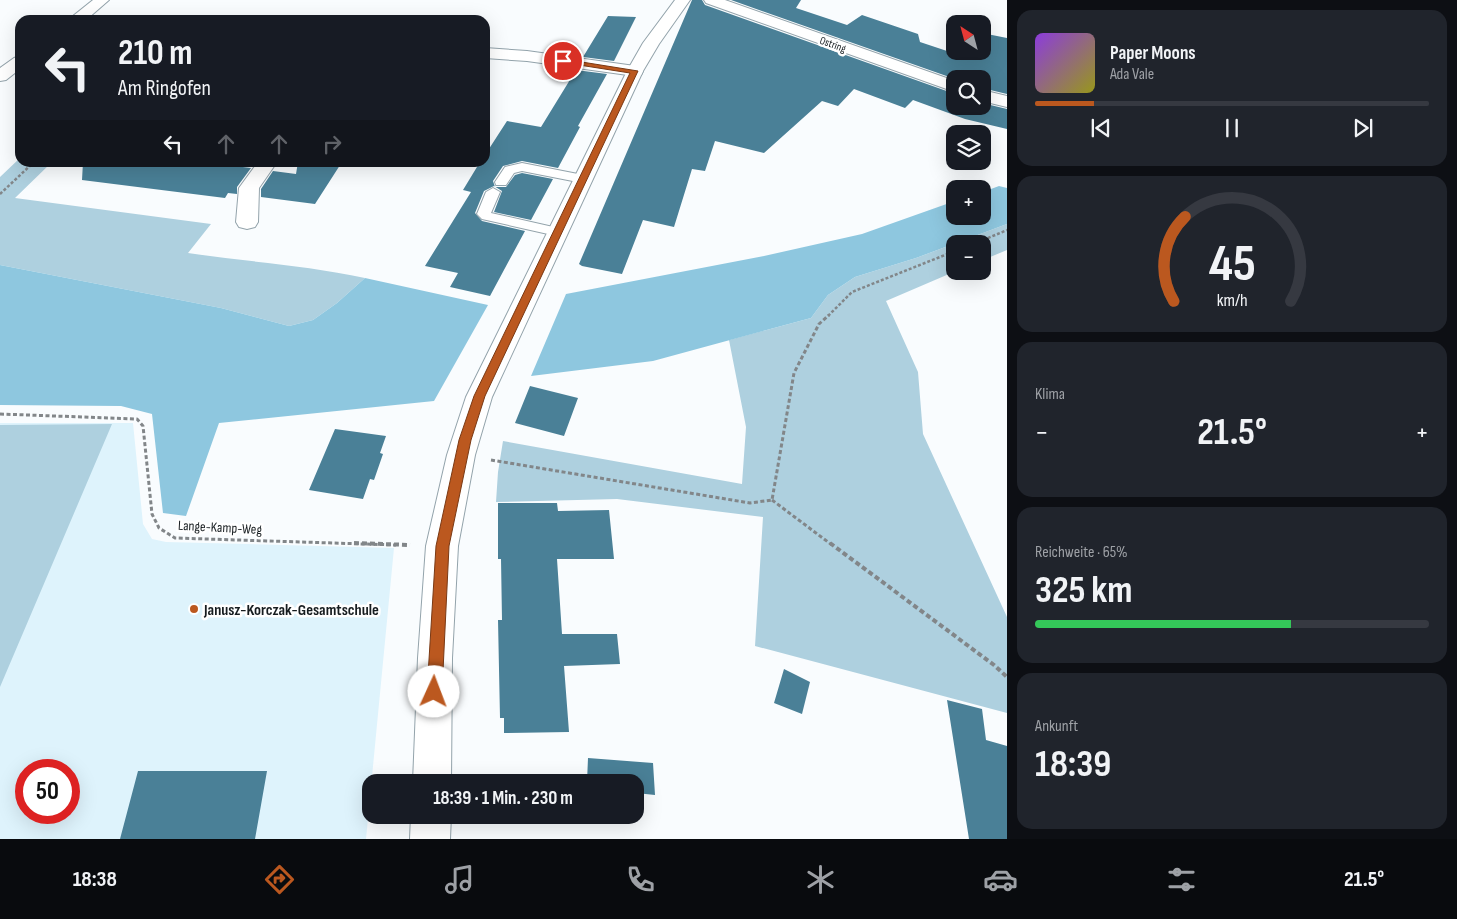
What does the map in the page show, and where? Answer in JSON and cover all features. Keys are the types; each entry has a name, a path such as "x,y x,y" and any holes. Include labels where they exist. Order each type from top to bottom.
{"main road":[{"path":"82,15 102,0"},
{"path":"432,774 435,658 442,546 461,455 480,396 634,71 651,43 683,0"},
{"name":"Ostring","path":"711,0 946,84"},
{"path":"490,53 527,56 634,71"},
{"path":"0,76 15,65"},
{"path":"991,98 1007,102"},
{"path":"246,222 249,188 264,167"},
{"path":"430,839 431,824"}],"lane":[{"path":"557,232 487,216 484,214 486,207 509,170 522,167 583,179"}],"path":[{"path":"0,194 29,167"},
{"path":"991,237 1007,230"},
{"path":"772,500 794,373 819,324 852,292 946,255"},
{"name":"Lange-Kamp-Weg","path":"0,414 137,419 143,426 152,514 159,528 174,538 442,546"},
{"path":"461,455 750,504 772,500 1007,676"}],"shaded area":[{"path":"15,163 15,167 47,167 15,198 211,224 188,253 321,270 365,278 337,303 313,320 289,326 221,308 0,265 0,177"},
{"path":"999,186 1007,188 1007,224 978,235 946,235 946,247 855,277 828,295 811,318 653,361 531,376 566,294 764,256 862,234 946,204 946,225 991,225 991,189"},
{"path":"1007,224 1007,250 991,257 991,235 978,235"},
{"path":"946,247 946,275 886,301 918,372 923,434 1007,617 1007,713 755,646 763,517 617,499 496,502 503,441 742,484 746,427 729,340 811,318 828,295 855,277"},
{"path":"0,265 221,308 289,326 313,320 337,303 365,278 488,305 434,401 219,423 186,516 163,513 152,414 121,406 0,405"},
{"name":"Janusz-Korczak-Gesamtschule","path":"0,423 133,423 143,524 152,539 166,542 394,548 372,774 362,774 362,824 367,824 366,839 0,839"},
{"path":"112,424 0,687 0,425"}],"building":[{"path":"692,0 702,0 705,5 946,91 946,112 913,100 905,108 854,89 838,106 822,101 764,153 715,141 705,171 692,169 674,227 643,220 622,274 579,264"},
{"path":"731,0 801,0 796,8 847,25 862,15 918,34 920,42 946,51 946,60 991,60 991,35 1007,38 1007,94 991,90 991,70 946,70 946,76"},
{"path":"608,16 636,17 614,61 583,57"},
{"path":"576,70 607,74 578,126 580,127 558,168 522,161 503,166 493,181 495,187 484,191 475,213 482,221 525,231 490,296 450,287 458,273 425,266 471,192 463,190 477,167 490,167 490,147 507,121 541,127"},
{"path":"991,105 1007,109 1007,129 991,125 954,115 991,115"},
{"path":"83,167 251,168 237,187 237,194 228,193 225,198 82,180"},
{"path":"297,167 339,167 315,204 261,197 261,189 273,171 296,174"},
{"path":"522,173 553,179 531,220 494,212 502,191 496,187 506,187 515,175"},
{"path":"530,386 578,398 564,436 515,423"},
{"path":"335,429 386,436 380,453 383,454 374,480 370,479 363,499 309,490"},
{"path":"498,503 557,503 558,511 609,510 614,559 557,559 562,634 617,634 620,664 564,666 569,732 504,733 504,718 500,718 498,620 502,620 501,559 498,559"},
{"path":"784,669 810,682 802,714 774,703"},
{"path":"947,700 982,709 986,740 1007,746 1007,839 969,839"},
{"path":"588,758 653,763 655,795 644,794 644,774 587,774"},
{"path":"138,771 267,771 255,839 120,839"}],"place":[{"name":"Janusz-Korczak-Gesamtschule","path":"194,609"}],"route":[{"path":"434,692 442,546 465,440 480,396 634,71 563,61"}]}
